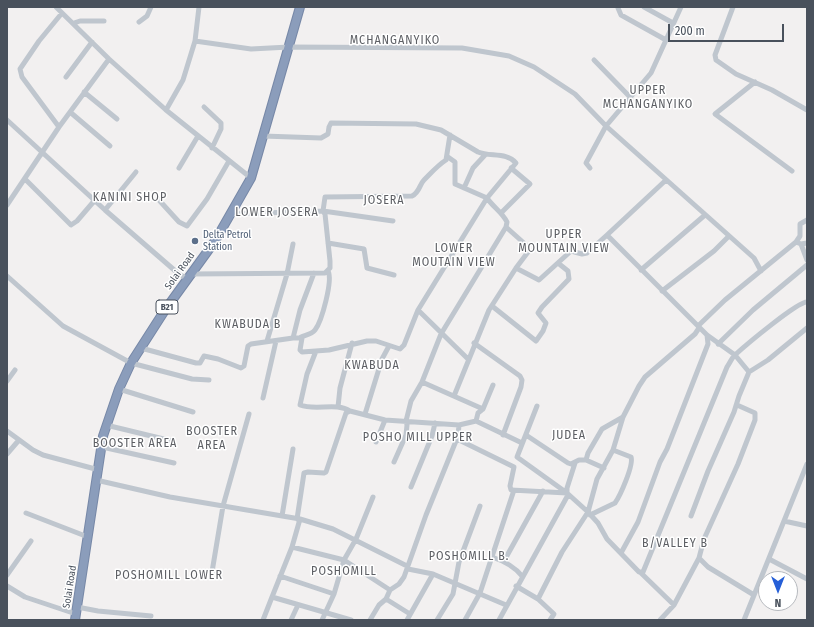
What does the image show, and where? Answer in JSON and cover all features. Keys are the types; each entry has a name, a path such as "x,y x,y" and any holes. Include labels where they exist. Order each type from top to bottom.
{"highway":[{"name":"Solai Road","path":"76,614 96,480 106,425 118,389 131,363 189,276 215,241 232,214 251,178 300,7"}],"street":[{"path":"56,7 109,59 166,110 251,178"},
{"path":"139,22 147,16 151,7"},
{"path":"166,110 183,80 195,40 199,7"},
{"path":"618,7 621,14 666,40"},
{"path":"644,7 673,23"},
{"path":"590,168 586,163 606,126 651,74 681,7"},
{"path":"733,7 715,55 716,60 736,74 772,90 807,110"},
{"path":"59,127 22,77 20,69 39,41 62,12"},
{"path":"74,23 80,21 104,21"},
{"path":"195,40 251,49 289,47 462,48 509,56 534,67 570,91 606,126 754,258 761,271"},
{"path":"66,77 92,42"},
{"path":"7,205 59,127 109,59"},
{"path":"594,60 630,97"},
{"path":"755,82 715,114 792,171"},
{"path":"84,92 117,119"},
{"path":"204,107 221,123 221,129 212,148"},
{"path":"70,112 110,146"},
{"path":"7,120 105,210 180,275 288,274 325,273 328,271"},
{"path":"263,136 321,138 328,134 331,123 416,124 435,128 485,154 512,159 516,163 487,198 418,310 404,345 400,349 376,341 352,343 316,351 300,351 301,337"},
{"path":"141,348 194,363 200,363 204,356 218,359 240,368 244,366 249,345 267,341 301,337 313,332 317,326 327,297 330,274 328,271 330,261 325,214 323,211 327,196 412,196 418,191 422,181 448,157 450,135"},
{"path":"179,168 198,136"},
{"path":"464,188 472,168 485,154"},
{"path":"394,462 406,435 406,421 411,401 422,382 441,334 506,226 506,220 501,213 494,208 487,198 455,184 454,162 448,157"},
{"path":"158,199 179,222 187,226 207,199 229,161"},
{"path":"501,213 530,184 511,168"},
{"path":"105,210 136,172"},
{"path":"24,179 71,225 77,221 95,200"},
{"path":"516,268 539,280 571,251 582,254 587,253 666,180"},
{"path":"232,214 323,211 393,221"},
{"path":"641,270 705,215"},
{"path":"538,598 562,552 589,514 598,479 613,450 623,417 645,377 695,334 699,325 725,300 798,243 800,236 800,224 807,220"},
{"path":"454,396 474,344 492,306 528,252 525,244 506,226"},
{"path":"607,235 707,335 735,355 749,372"},
{"path":"662,291 714,251 728,236"},
{"path":"328,242 364,249 366,268 394,276"},
{"path":"798,243 807,243"},
{"path":"798,243 807,260"},
{"path":"267,341 288,274 293,244"},
{"path":"492,306 536,341 546,323 538,313 569,279 568,271 558,263"},
{"path":"718,344 753,310 807,265"},
{"path":"293,338 300,310 314,273"},
{"path":"7,276 63,326 131,363 192,379 209,380"},
{"path":"641,573 645,568 727,367 735,355 790,310 804,302 807,302"},
{"path":"418,310 468,360"},
{"path":"691,516 749,372 768,360 807,328"},
{"path":"621,553 638,522 643,504 655,480 660,462 667,449 708,344 707,335"},
{"path":"263,398 276,341"},
{"path":"338,407 340,388 352,343"},
{"path":"474,344 520,376 522,380 522,387 503,435"},
{"path":"365,414 382,359 389,346"},
{"path":"316,351 307,374 300,406 344,407 350,411 385,420 459,425 476,421 522,443"},
{"path":"7,381 15,370"},
{"path":"422,382 484,409"},
{"path":"476,421 478,413 484,409 494,384"},
{"path":"118,389 193,412"},
{"path":"660,620 674,605 699,558 704,539 738,464 755,420 755,413 737,405"},
{"path":"537,406 517,454 519,459 568,494 598,523 607,539 674,605"},
{"path":"262,620 292,547 299,519 304,474 308,472 326,472 343,420 346,413 350,411"},
{"path":"212,572 223,506 249,414"},
{"path":"586,460 588,453 602,429 623,417"},
{"path":"376,442 385,420"},
{"path":"411,487 432,436 435,423"},
{"path":"106,425 172,441"},
{"path":"370,620 379,605 386,599 390,590 399,584 408,567 426,515 457,439 459,425"},
{"path":"7,431 33,450 98,470"},
{"path":"526,435 568,463 586,460 604,468"},
{"path":"457,439 514,467 510,486 511,490 543,491 568,494"},
{"path":"7,454 19,440"},
{"path":"102,447 174,463"},
{"path":"282,516 293,449"},
{"path":"589,514 615,503 629,472 632,461 631,458 613,450"},
{"path":"499,620 516,586 568,494 567,488 575,463"},
{"path":"746,620 754,595 807,464"},
{"path":"96,480 223,506 299,519 333,529 356,539 408,567 433,574 506,605"},
{"path":"465,620 480,593 514,490"},
{"path":"504,561 543,491"},
{"path":"322,620 334,594 344,560 356,539 372,497"},
{"path":"436,620 453,594 459,562 480,506"},
{"path":"26,513 88,537"},
{"path":"784,521 807,526"},
{"path":"7,575 31,541"},
{"path":"292,547 344,560 390,590"},
{"path":"492,557 504,561 516,569 522,576"},
{"path":"699,558 708,567 754,595"},
{"path":"769,559 807,579"},
{"path":"407,620 433,574"},
{"path":"280,576 334,594"},
{"path":"7,586 25,598 76,614 110,613 151,616"},
{"path":"516,586 538,598 554,614 550,620"},
{"path":"272,597 351,620"},
{"path":"386,599 410,614"},
{"path":"291,620 298,605"}],"place":[{"name":"Delta Petrol Station","path":"195,241"}],"district":[{"name":"MCHANGANYIKO","path":"395,41"},
{"name":"UPPER MCHANGANYIKO","path":"648,98"},
{"name":"KANINI SHOP","path":"130,198"},
{"name":"JOSERA","path":"384,201"},
{"name":"LOWER JOSERA","path":"277,213"},
{"name":"UPPER MOUNTAIN VIEW","path":"564,242"},
{"name":"LOWER MOUTAIN VIEW","path":"454,256"},
{"name":"KWABUDA B","path":"248,325"},
{"name":"KWABUDA","path":"372,366"},
{"name":"JUDEA","path":"569,436"},
{"name":"POSHO MILL UPPER","path":"418,438"},
{"name":"BOOSTER AREA","path":"212,439"},
{"name":"BOOSTER AREA","path":"135,444"},
{"name":"B/VALLEY B","path":"675,544"},
{"name":"POSHOMILL B.","path":"469,557"},
{"name":"POSHOMILL","path":"344,572"},
{"name":"POSHOMILL LOWER","path":"169,576"}]}
